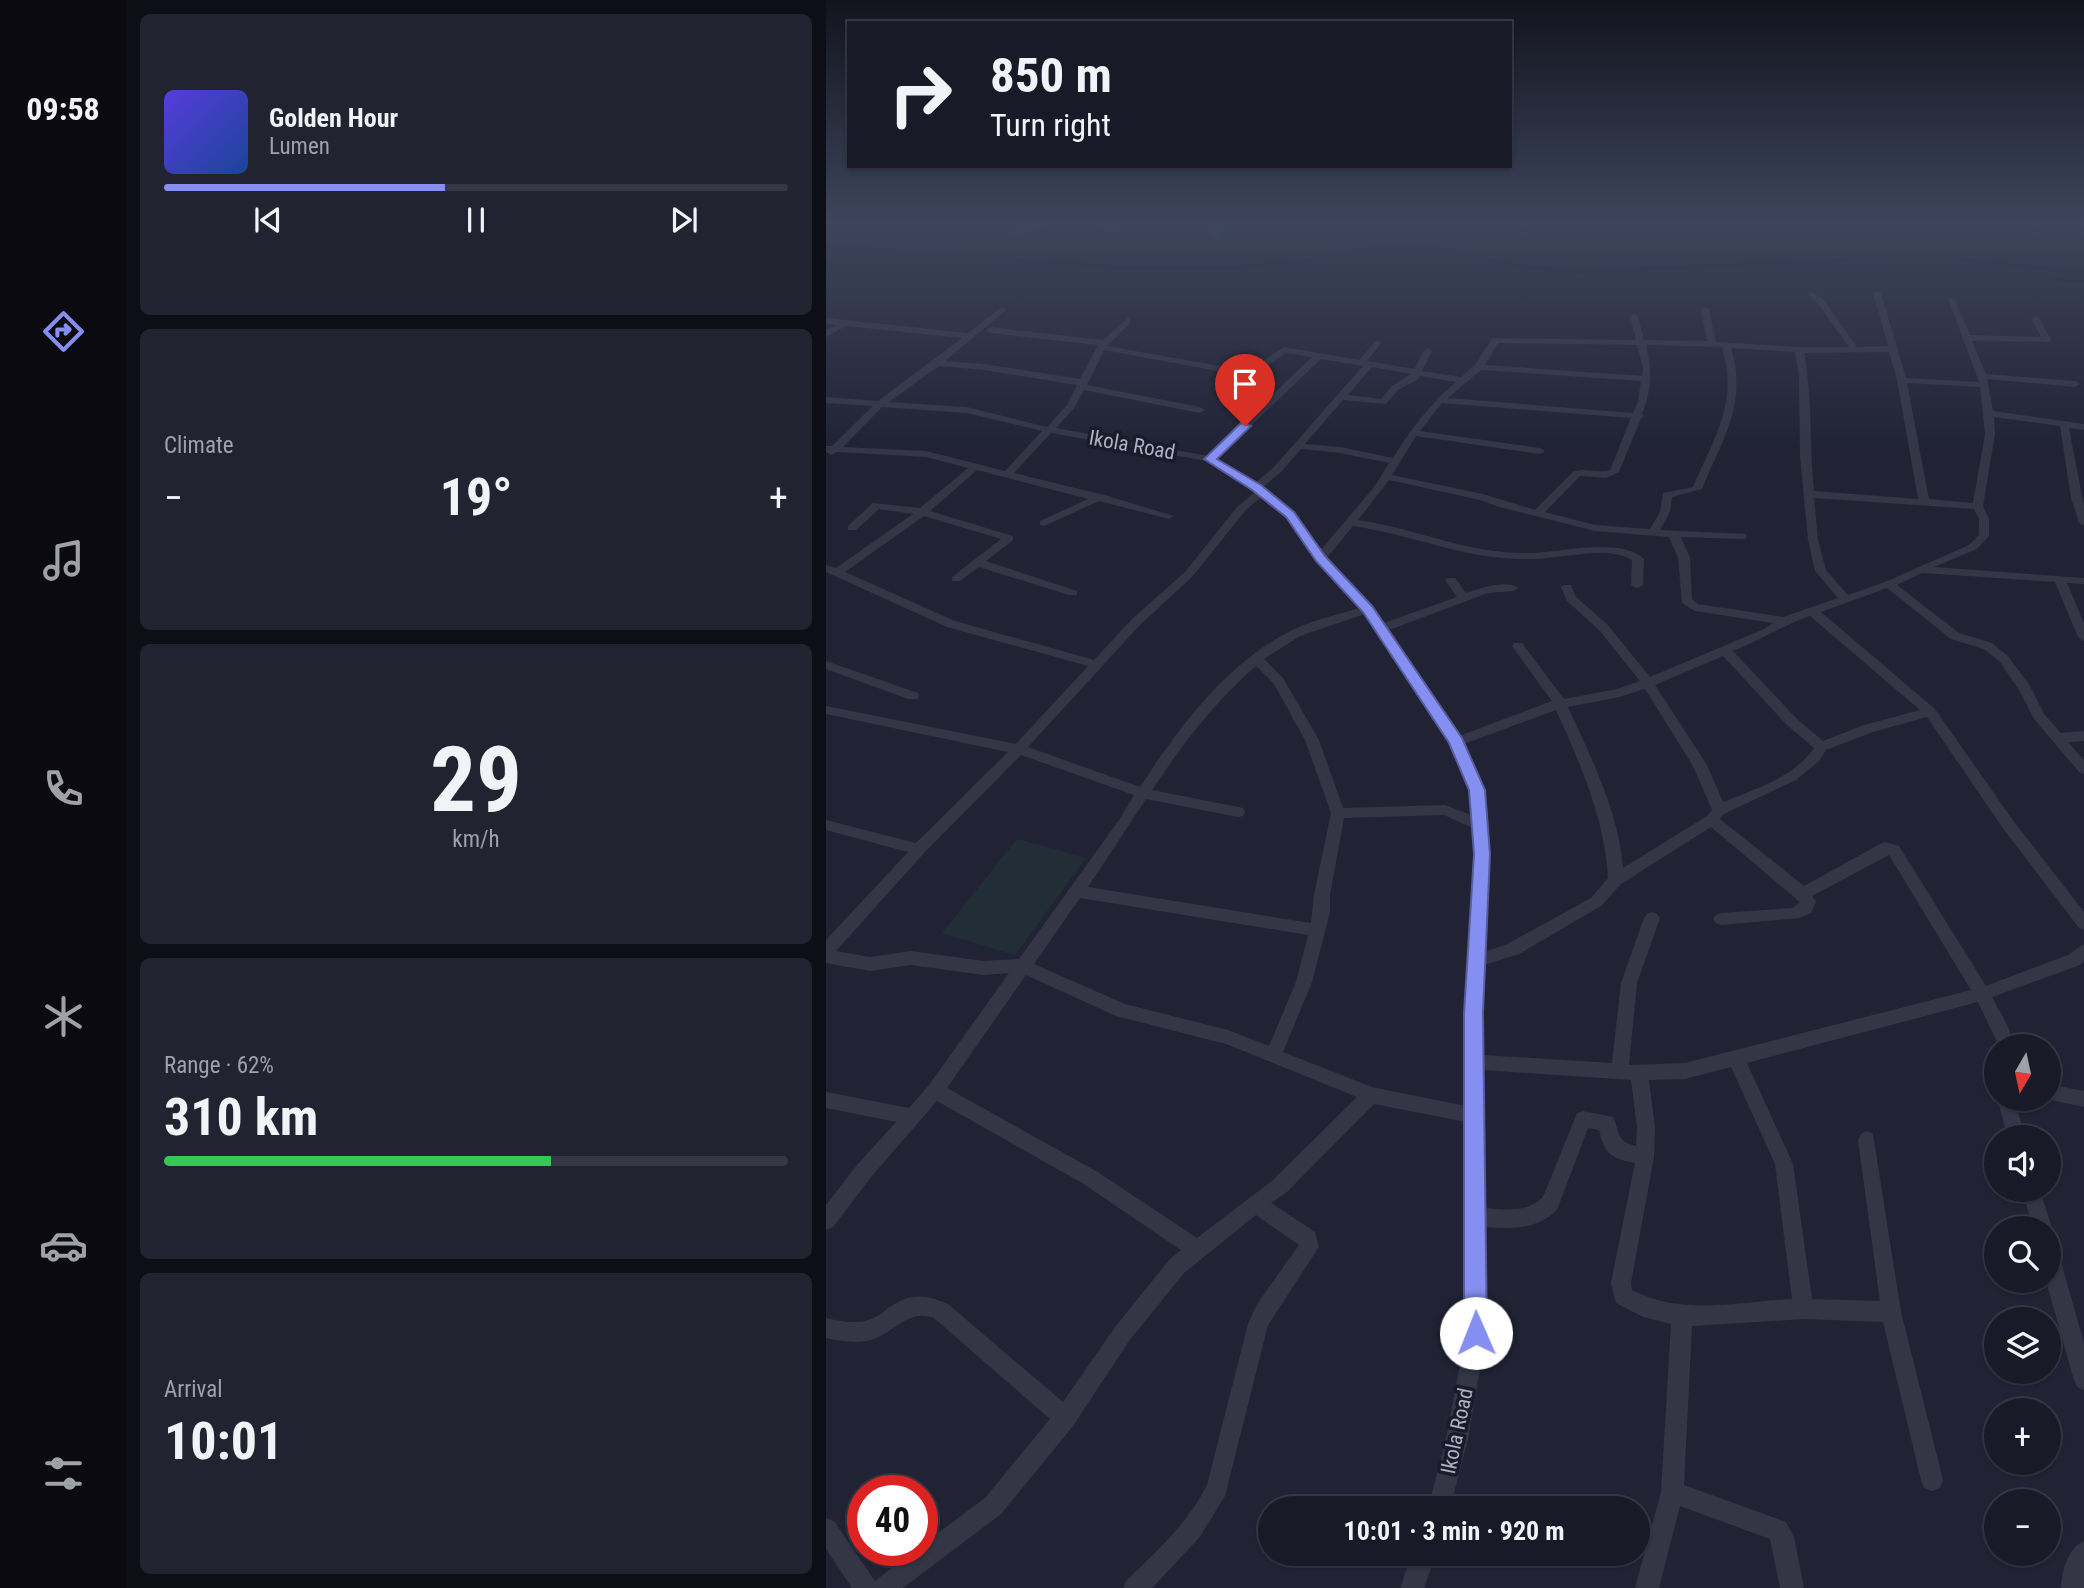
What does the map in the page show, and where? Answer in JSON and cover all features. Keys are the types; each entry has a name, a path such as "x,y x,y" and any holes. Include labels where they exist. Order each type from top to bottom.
{"street":[{"path":"1817,298 1853,347"},
{"path":"1878,298 1902,380 1924,501"},
{"path":"1456,742 1558,704 1619,693 1648,683 1768,632 1784,621 1889,584 1978,543 1984,536 1984,520 1978,506 1990,434 1989,413 1983,381 1951,300"},
{"path":"826,459 830,449 880,404 937,363 1002,309"},
{"path":"1705,309 1712,344"},
{"path":"1537,514 1573,475 1581,472 1609,475 1614,472 1639,416 1646,379 1647,368 1634,316"},
{"path":"1967,338 2047,340 2035,318"},
{"path":"826,321 970,336"},
{"path":"1008,474 1071,406 1103,345 1127,321"},
{"path":"826,334 845,323"},
{"path":"990,330 1103,345 1250,374 1255,373 1281,351 1462,380"},
{"path":"1320,559 1385,476 1413,433 1440,400 1479,367 1492,342 1497,340 1725,344 1799,350 1853,347 1893,349"},
{"path":"1377,343 1365,365 1340,397 1241,509 1189,574 1136,622 1019,749 919,849 826,954 852,963 870,964 911,958 984,968 1023,966 1122,1010 1208,1031 1371,1095 1474,1115"},
{"path":"1653,533 1664,512 1667,495 1697,489 1724,427 1732,400 1733,374 1725,344"},
{"path":"1799,350 1804,377 1808,494 1813,540 1821,571 1846,600"},
{"path":"1340,397 1383,402 1395,388 1414,379 1427,351"},
{"path":"1210,459 1318,357"},
{"path":"937,363 1084,385 1200,410"},
{"path":"1479,367 1646,379"},
{"path":"1902,380 2074,384"},
{"name":"Ikola Road","path":"826,400 967,410 1049,430 1210,459 1259,490 1290,514 1320,559 1382,628 1456,742 1477,790 1482,826 1474,1062 1476,1333 1457,1440 1442,1496"},
{"path":"1440,400 1639,416"},
{"path":"1989,413 2084,427"},
{"path":"2064,424 2076,498 2084,523"},
{"path":"1413,433 1540,451"},
{"path":"1299,446 1340,450 1394,461"},
{"path":"830,449 898,451 976,466 1170,516"},
{"path":"832,571 922,512 976,466"},
{"path":"1385,476 1483,497 1595,528 1742,536"},
{"path":"1808,494 1978,506"},
{"path":"1044,523 1100,497"},
{"path":"852,528 877,505 922,512 1009,538 956,579"},
{"path":"1349,522 1367,524 1461,550 1531,556 1588,552 1629,553 1638,559 1637,585"},
{"path":"1673,534 1685,551 1687,560 1686,600 1695,607 1784,621"},
{"path":"978,563 1073,593"},
{"path":"1920,569 2084,581"},
{"path":"832,571 951,624 1098,665"},
{"path":"2059,579 2084,637"},
{"path":"1451,580 1464,598"},
{"path":"1889,584 1955,636 1988,646 2004,659 2057,738 2084,769"},
{"path":"1567,587 1571,598 1603,627 1648,683 1700,765 1716,815 1803,894 1808,902 1806,909 1794,914 1721,919"},
{"path":"1382,628 1486,590 1513,588"},
{"path":"826,1220 864,1171 935,1091 1124,824 1142,793 1226,686 1256,659 1300,631 1367,609"},
{"path":"1812,611 1930,712 2007,823 2084,924"},
{"path":"1518,646 1555,693 1595,787 1614,847 1616,880"},
{"path":"1724,649 1793,722 1821,747"},
{"path":"1256,659 1279,681 1312,740 1338,813 1317,930 1304,982 1273,1056"},
{"path":"826,665 913,696"},
{"path":"826,710 1019,749 1142,793 1238,812"},
{"path":"1477,959 1513,949 1596,902 1616,880 1716,815 1776,784 1817,757 1821,747 1869,728 1930,712"},
{"path":"2057,738 2084,736"},
{"path":"1338,813 1444,810 1482,826"},
{"path":"826,825 919,849"},
{"path":"1803,894 1889,848 1894,850 1982,994 2003,1034"},
{"path":"1077,891 1317,930"},
{"path":"1652,918 1629,983 1629,1072 1646,1127 1645,1157 1621,1283 1623,1296 1635,1304 1682,1316 1803,1309 1891,1312"},
{"path":"1474,1062 1629,1072 1685,1072 1982,994 2074,960 2084,951"},
{"path":"1737,1060 1784,1164 1803,1309"},
{"path":"935,1091 1089,1177 1196,1249"},
{"path":"884,1588 993,1506 1065,1418 1150,1297 1177,1266 1280,1186 1371,1095"},
{"path":"2062,1095 2084,1099"},
{"path":"826,1100 913,1117"},
{"path":"1475,1217 1532,1219 1544,1211 1550,1203 1583,1119 1607,1123 1611,1142 1619,1151 1645,1157"},
{"path":"1867,1140 1891,1312 1932,1480"},
{"path":"1135,1588 1187,1538 1206,1513 1217,1488 1258,1324 1264,1311 1309,1247 1308,1239 1255,1203"},
{"path":"2060,1293 2084,1380"},
{"path":"826,1328 861,1333 878,1327 912,1304 926,1303 941,1311 1065,1418"},
{"path":"1647,1588 1672,1492 1682,1316"},
{"path":"1672,1492 1778,1531 1783,1537 1792,1588"},
{"path":"826,1529 866,1588"},
{"path":"2073,1588 2074,1572 2084,1553"},
{"path":"1412,1588 1420,1566"}],"shaded area":[{"path":"1017,839 1086,858 1015,955 942,933"}],"route":[{"path":"1245,426 1210,459 1256,488 1290,514 1320,559 1367,609 1456,742 1477,790 1482,826 1482,854 1474,1013 1476,1333"}]}
